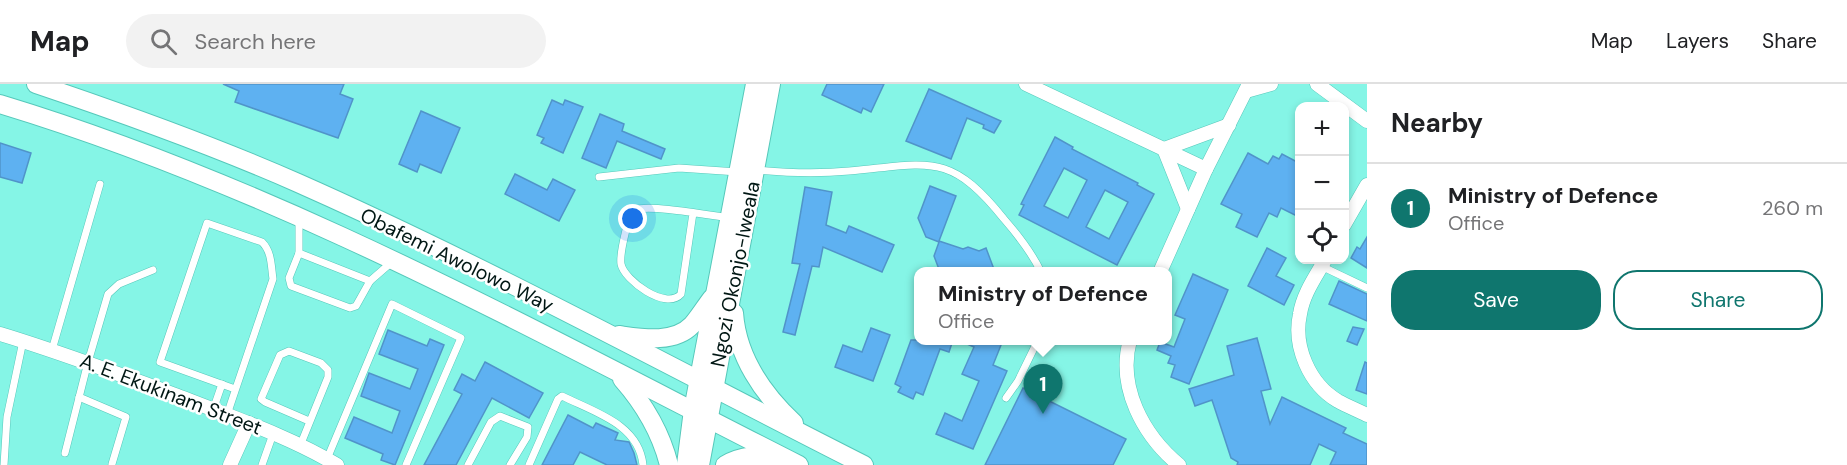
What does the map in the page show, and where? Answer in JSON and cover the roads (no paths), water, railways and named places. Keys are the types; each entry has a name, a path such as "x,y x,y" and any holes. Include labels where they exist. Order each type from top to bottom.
{"main road":[{"name":"Obafemi Awolowo Way","path":"36,84 143,121 296,183 419,240 864,465"},
{"name":"Ngozi Okonjo-Iweala","path":"706,384 733,292 755,84"},
{"name":"Ngozi Okonjo-Iweala","path":"686,465 701,414 715,294 729,218 746,171 771,84"},
{"name":"Obafemi Awolowo Way","path":"0,104 155,157 298,216 395,260 792,462"},
{"path":"733,292 735,329 751,369 779,409 811,438"},
{"path":"604,333 648,339 680,333 690,327 715,294"},
{"path":"615,371 636,395 651,418 669,465"},
{"name":"Ngozi Okonjo-Iweala","path":"700,465 701,414"},
{"path":"725,465 745,457 762,456 792,462"}],"street":[{"path":"1026,84 1206,169"},
{"path":"1162,267 1206,169 1248,87 1271,84"},
{"path":"1317,84 1367,123"},
{"path":"1164,149 1229,125"},
{"path":"1164,149 1188,209"},
{"path":"1349,216 1367,185"},
{"path":"1322,264 1310,287 1300,314 1299,341 1306,365 1315,380 1336,400 1367,415"},
{"name":"A. E. Ekukinam Street","path":"0,334 88,362 249,423 332,462"},
{"path":"1129,345 1126,374 1132,399 1145,425 1167,455 1179,465"},
{"path":"230,465 249,423"}],"lane":[{"path":"599,177 679,168 828,173 909,164 940,166 952,171 984,194 1010,225 1038,267"},
{"path":"52,350 100,184"},
{"path":"693,213 681,294 672,301 656,297 623,269 621,261 629,216 633,210 641,208 693,213 729,218"},
{"path":"298,216 299,253 288,283 301,290 350,308 356,306 370,281 395,260"},
{"path":"220,412 235,389 273,279 270,256 262,242 207,223 160,362 235,389"},
{"path":"299,253 370,281"},
{"path":"1325,264 1367,288"},
{"path":"65,453 108,294 119,284 153,270"},
{"path":"332,462 392,304 461,338 406,465"},
{"path":"3,465 7,417 23,341"},
{"path":"1006,398 1018,381 1036,345"},
{"path":"300,446 328,377 328,370 321,363 285,351 280,355 261,399 309,421"},
{"path":"220,412 222,384"},
{"path":"529,465 558,399 562,396 625,429 636,441 644,465"},
{"path":"79,397 126,417 112,464"},
{"path":"468,465 491,422 500,416 528,427 527,437 510,465"},
{"path":"262,465 273,434"}],"place":[{"name":"Ministry of Defence","path":"1043,414"}]}
